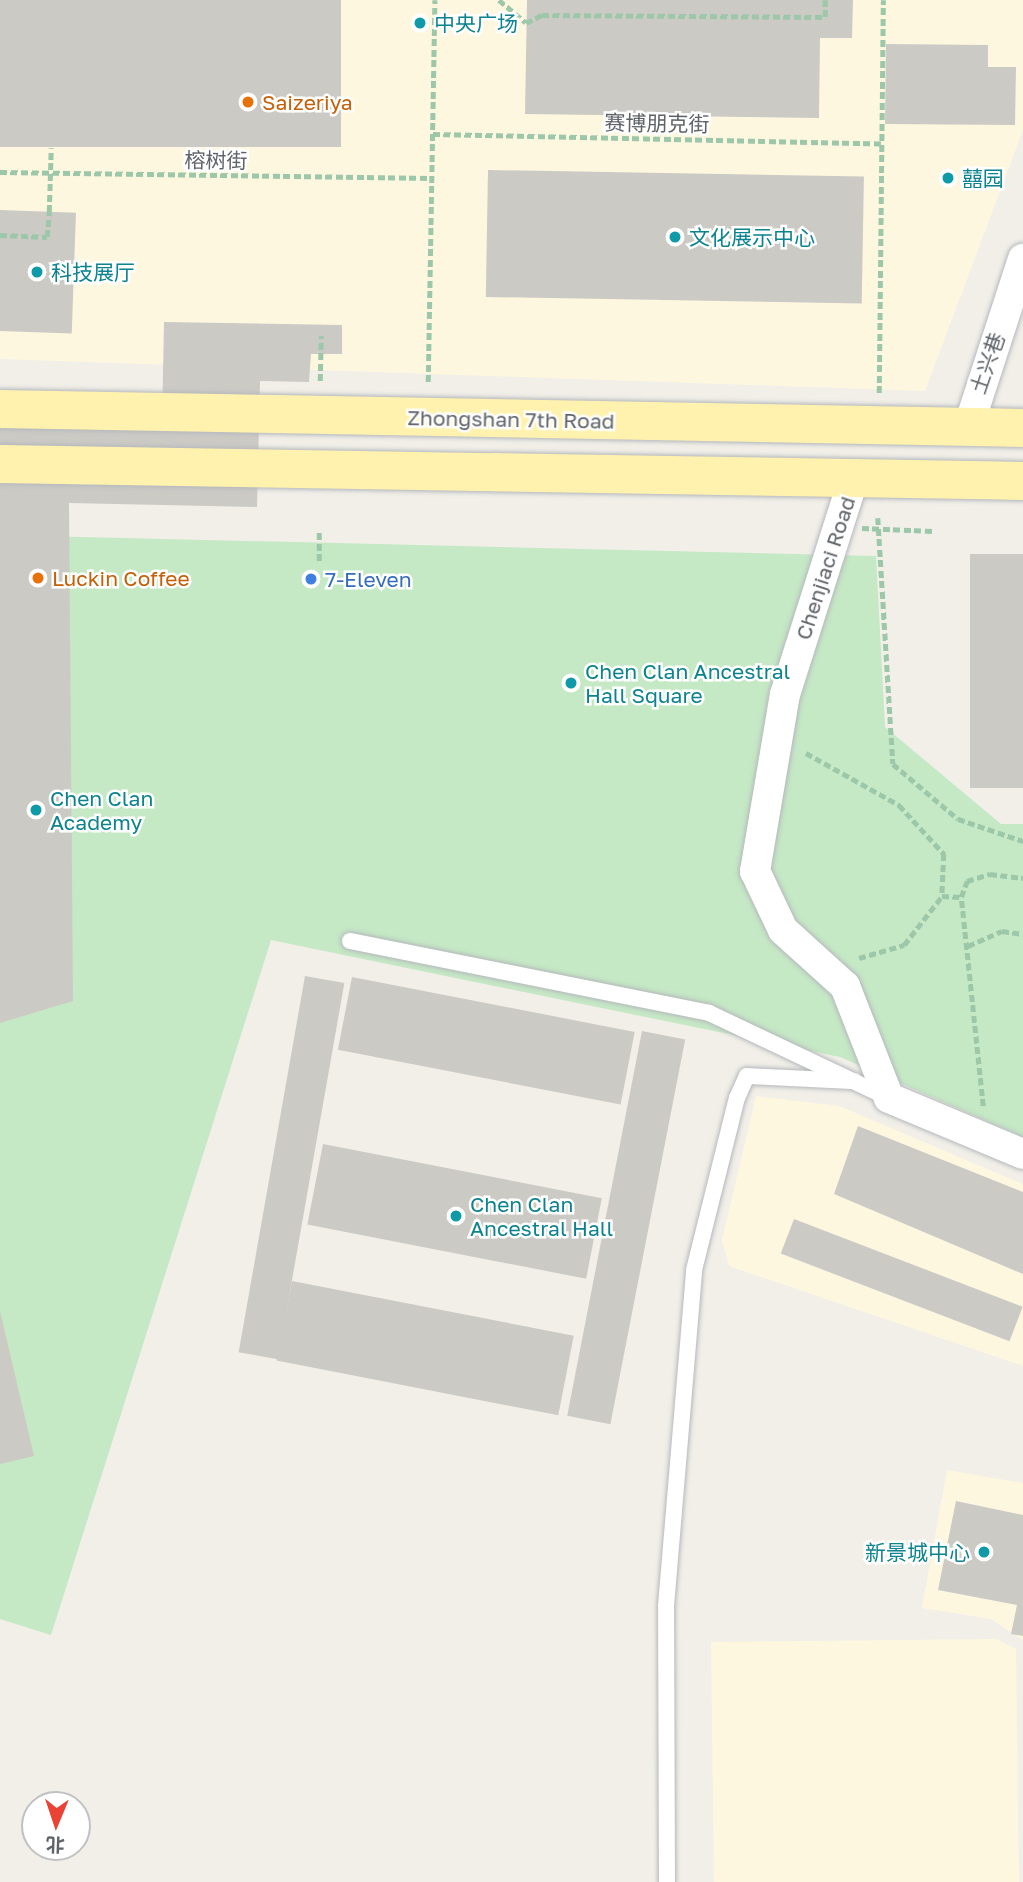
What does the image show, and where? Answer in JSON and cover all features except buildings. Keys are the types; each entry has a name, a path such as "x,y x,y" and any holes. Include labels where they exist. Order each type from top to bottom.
{"main road":[{"name":"Zhongshan 7th Road","path":"0,409 1023,428"},
{"path":"0,464 1023,481"}],"street":[{"name":"土兴巷","path":"968,428 1023,259"},
{"name":"Chenjiaci Road","path":"854,477 785,694 755,871 783,930 845,986 889,1098"},
{"path":"889,1098 1023,1154"}],"lane":[{"path":"350,941 709,1013 889,1098"},
{"path":"667,1882 666,1606 694,1270 737,1098 747,1076 854,1081"}],"path":[{"path":"428,390 435,0"},
{"path":"499,0 526,23 542,15 825,17 825,0"},
{"path":"879,401 883,0"},
{"name":"赛博朋克街","path":"433,134 881,143"},
{"path":"0,235 47,237 51,148"},
{"name":"榕树街","path":"0,172 432,178"},
{"path":"320,388 321,337"},
{"path":"878,518 893,764 958,819 1023,841"},
{"path":"862,528 933,531"},
{"path":"318,561 319,531"},
{"path":"778,737 899,805 944,854 942,895 904,945 823,966"},
{"path":"985,1138 968,946 961,897 967,881 990,874 1023,878"},
{"path":"942,895 961,897"},
{"path":"968,946 1002,931 1023,934"}],"shaded area":[{"path":"0,0 1023,0 1023,130 925,391 0,359"},
{"path":"756,1096 839,1106 1023,1184 1023,1366 729,1266 722,1240"},
{"path":"947,1470 1023,1483 1023,1640 991,1619 922,1608"},
{"path":"997,1639 1016,1649 1019,1882 714,1882 711,1642"}],"green space":[{"path":"0,535 876,556 885,727 1001,824 1023,824 1023,1137 840,1057 271,940 51,1635 0,1619"}],"place":[{"name":"中央广场","path":"420,23"},
{"name":"Saizeriya","path":"248,102"},
{"name":"囍园","path":"948,178"},
{"name":"文化展示中心","path":"675,237"},
{"name":"科技展厅","path":"37,272"},
{"name":"Luckin Coffee","path":"38,578"},
{"name":"7-Eleven","path":"311,579"},
{"name":"Chen Clan Ancestral Hall Square","path":"571,683"},
{"name":"Chen Clan Academy","path":"36,810"},
{"name":"Chen Clan Ancestral Hall","path":"456,1216"},
{"name":"新景城中心","path":"984,1552"}]}
